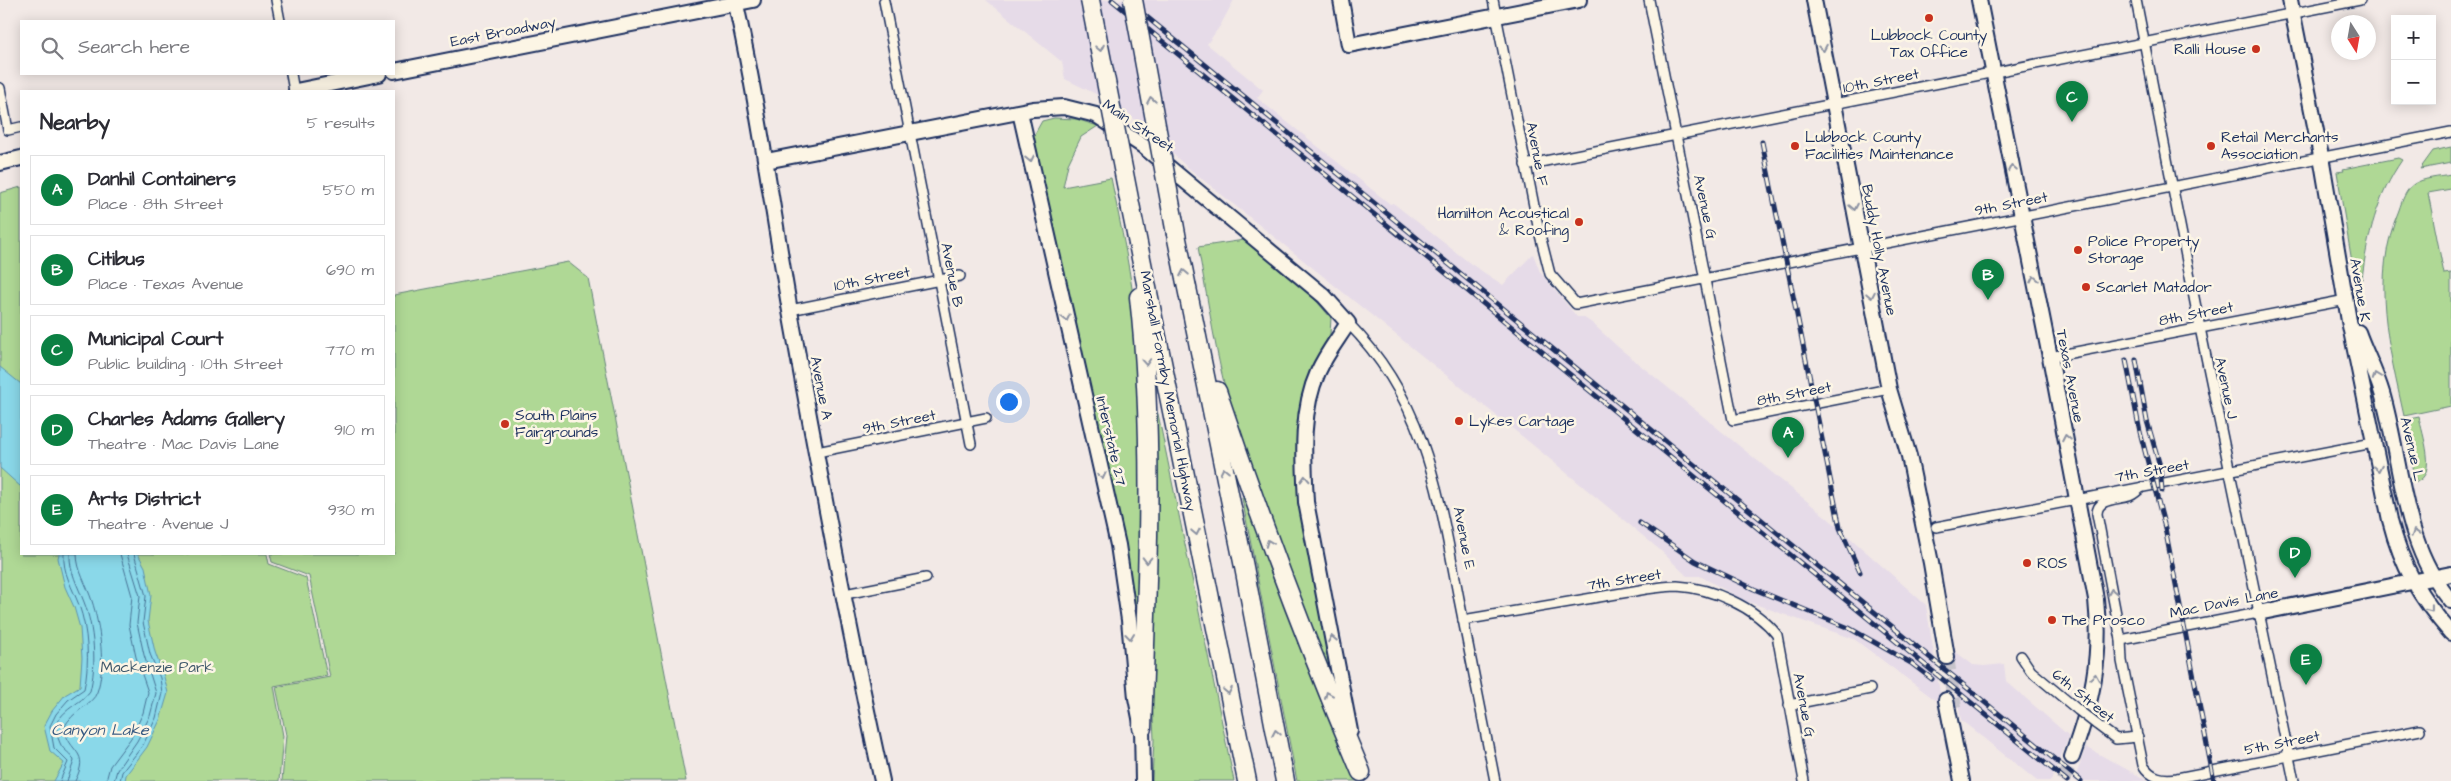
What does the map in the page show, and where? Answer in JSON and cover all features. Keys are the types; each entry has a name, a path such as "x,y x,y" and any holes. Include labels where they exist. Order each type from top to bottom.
{"highway":[{"name":"Marshall Formby Memorial Highway","path":"1090,0 1247,781"},
{"path":"1133,0 1191,312 1244,567 1285,781"},
{"path":"1131,209 1133,254 1144,344 1149,421 1147,616 1142,728"},
{"path":"1191,312 1255,505 1311,654 1363,776"}],"main road":[{"name":"East Broadway","path":"395,71 753,0"},
{"path":"1341,0 1349,46 1579,0"},
{"name":"Buddy Holly Avenue","path":"1814,0 1942,653"},
{"name":"Texas Avenue","path":"1979,0 2078,499 2096,599 2098,649 2090,702 2072,758"},
{"name":"Avenue A","path":"736,2 766,161 790,310 816,452 882,781"},
{"name":"Avenue K","path":"2292,7 2373,443 2396,542 2412,582"},
{"path":"300,90 374,75"},
{"name":"Main Street","path":"766,161 1020,112 1064,107 1096,116 1157,158 1324,296 1348,323"},
{"name":"Interstate 27","path":"1020,112 1118,545 1129,620 1136,698 1142,728 1143,781"},
{"path":"0,163 20,158"},
{"name":"Avenue L","path":"2346,300 2382,392 2411,520 2434,578 2451,601"},
{"path":"1348,323 1318,373 1310,400 1304,464 1306,502 1347,719 1363,776"},
{"name":"Mac Davis Lane","path":"2258,613 2451,574"},
{"path":"2412,582 2430,610 2451,634"},
{"path":"1962,781 1951,703 1968,781"},
{"path":"1134,781 1142,757"}],"street":[{"path":"276,0 280,20"},
{"name":"Avenue F","path":"1493,0 1525,165 1550,274 1576,304"},
{"name":"Avenue G","path":"1649,0 1734,420"},
{"name":"Avenue J","path":"2136,0 2200,328 2294,781"},
{"name":"10th Street","path":"1525,165 2144,43 2292,7 2360,0"},
{"name":"Avenue B","path":"884,1 972,444"},
{"path":"291,75 295,90"},
{"path":"0,88 8,130 20,127"},
{"name":"9th Street","path":"1576,304 2321,156 2451,132"},
{"name":"10th Street","path":"790,310 960,276"},
{"name":"8th Street","path":"2050,357 2346,300"},
{"name":"Avenue E","path":"1348,323 1369,344 1392,374 1412,414 1432,469 1495,781"},
{"name":"8th Street","path":"1734,420 1889,389"},
{"name":"9th Street","path":"816,452 986,418"},
{"name":"7th Street","path":"1936,527 2373,443"},
{"path":"2138,737 2122,661 2121,640 2097,511 2102,503 2131,496 2142,487"},
{"path":"845,594 926,578"},
{"name":"7th Street","path":"1463,620 1646,589 1676,586 1702,589 1722,597 1762,619 1777,634"},
{"name":"Mac Davis Lane","path":"2121,640 2258,613"},
{"name":"Avenue G","path":"1777,634 1804,781"},
{"name":"6th Street","path":"2021,656 2031,671 2116,739 2138,737"},
{"path":"1789,706 1870,690"},
{"name":"5th Street","path":"2138,737 2143,765 2150,775 2168,779 2420,730"}],"shaded area":[{"path":"986,0 1234,0 1220,26 1207,44 1263,90 1257,98 1390,204 1393,203 1471,264 1503,285 1533,254 1540,272 1577,317 1583,317 1592,323 1618,347 1830,520 1926,605 1942,705 1854,639 1743,600 1700,576 1687,576 1660,550 1528,441 1186,166 1129,114 1094,93 1065,79 1062,62"},
{"path":"1948,646 1973,665 2004,664 2006,681 2069,736 2051,781 2037,781 1961,720"},
{"path":"2086,747 2148,781 2074,781"}],"green space":[{"path":"1054,118 1076,119 1098,126 1081,137 1068,164 1063,187 1111,178 1129,271 1137,327 1142,400 1138,619 1134,618 1033,137 1042,121"},
{"path":"2451,147 2451,163 2420,169 2433,151"},
{"path":"2398,158 2402,160 2386,188 2374,217 2362,279 2355,280 2337,172 2344,171 2343,169"},
{"path":"2451,175 2451,189 2428,193 2444,274 2451,273 2451,406 2404,416 2388,338 2385,313 2385,261 2390,236 2403,199 2411,186 2422,180"},
{"name":"Mackenzie Park","path":"20,187 20,555 267,555 269,564 306,578 327,676 274,686 283,736 279,781 0,781 0,193"},
{"path":"1244,240 1312,296 1331,318 1330,334 1314,368 1297,471 1333,667 1329,669 1276,541 1252,476 1231,410 1217,349 1198,247"},
{"name":"South Plains Fairgrounds","path":"568,262 588,278 686,781 282,781 286,735 276,687 330,677 309,576 272,562 270,555 395,555 395,295"},
{"path":"1157,412 1234,781 1152,781 1154,740 1151,670 1154,413"},
{"path":"2419,417 2427,453 2427,463 2423,478 2416,482 2404,420"},
{"path":"1242,498 1248,498 1315,679 1358,781 1297,781"}],"water":[{"path":"0,367 20,383 20,486 0,468"},
{"name":"Canyon Lake","path":"59,555 139,555 145,567 151,595 148,621 155,652 168,693 160,720 147,747 126,775 125,781 54,781 64,763 50,751 44,726 52,711 65,695 80,686 82,658 80,628 74,607 65,587"}],"tunnel":[{"path":"1947,657 1955,707"},
{"path":"2063,781 2072,757"}],"railway":[{"path":"1112,0 2067,781"},
{"path":"1126,0 2081,781"},
{"path":"1762,142 1840,528 1860,572"},
{"path":"2126,360 2140,432 2165,528 2214,781"},
{"path":"2136,360 2147,421 2160,466 2162,491"},
{"path":"1640,523 1695,561 1754,589 1849,628 1911,663 1932,679"}],"place":[{"name":"Lubbock County Tax Office","path":"1929,18"},
{"name":"Ralli House","path":"2256,49"},
{"name":"Municipal Court","path":"2072,122"},
{"name":"Lubbock County Facilities Maintenance","path":"1795,146"},
{"name":"Retail Merchants Association","path":"2211,146"},
{"name":"Hamilton Acoustical & Roofing","path":"1579,222"},
{"name":"Police Property Storage","path":"2078,250"},
{"name":"Scarlet Matador","path":"2086,287"},
{"name":"Citibus","path":"1988,300"},
{"name":"Lykes Cartage","path":"1459,421"},
{"name":"South Plains Fairgrounds","path":"505,424"},
{"name":"Danhil Containers","path":"1788,458"},
{"name":"ROS","path":"2027,563"},
{"name":"Charles Adams Gallery","path":"2295,578"},
{"name":"The Prosco","path":"2052,620"},
{"name":"Arts District","path":"2306,685"}]}
